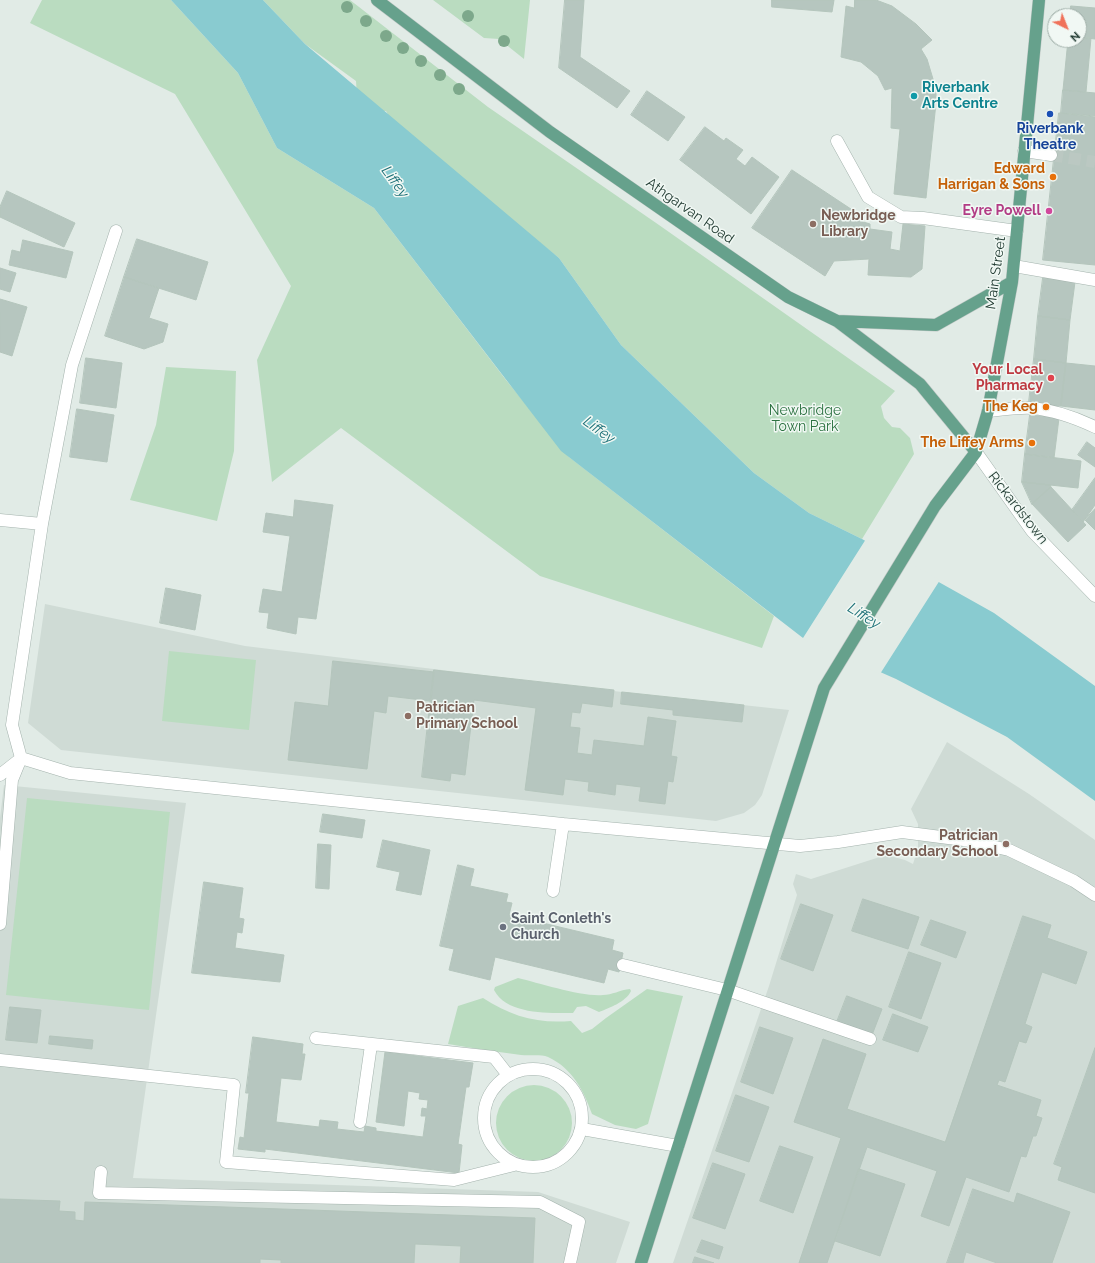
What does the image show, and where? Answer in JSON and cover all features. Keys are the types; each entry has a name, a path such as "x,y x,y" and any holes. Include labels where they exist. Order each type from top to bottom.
{"main road":[{"name":"Athgarvan Road","path":"377,0 550,132 788,297 837,321 920,384 976,452"},
{"name":"Main Street","path":"976,452 988,411 1012,282 1039,0"},
{"path":"837,321 936,325 1012,282"},
{"path":"641,1263 824,688 935,506 976,452"}],"street":[{"path":"837,141 868,196 901,217 923,218 1017,231"},
{"path":"1024,151 1051,155"},
{"path":"0,924 12,780 21,758 12,725 42,524 72,366 116,231"},
{"path":"1014,266 1095,280"},
{"path":"988,411 1030,408 1081,421 1095,427"},
{"name":"Rickardstown","path":"976,452 1032,531 1095,596"},
{"path":"0,520 42,524"},
{"path":"0,775 21,758"},
{"path":"21,758 70,773 563,824 800,846 838,842 902,832 964,840 1009,850 1074,881 1095,895"},
{"path":"553,891 563,824"},
{"path":"623,965 727,990 870,1039"},
{"path":"316,1038 494,1057 508,1075"},
{"path":"360,1122 371,1045"},
{"path":"0,1060 234,1085 226,1162 454,1180 514,1165 542,1167 561,1160 574,1147 582,1129 582,1111 578,1097 570,1085 549,1071 537,1069 517,1071 508,1075 492,1090 486,1101 483,1115 485,1130 490,1143 502,1157 514,1165"},
{"path":"582,1129 678,1146"},
{"path":"102,1172 99,1192 540,1202 579,1222 570,1263"}],"shaded area":[{"name":"Patrician Primary School","path":"45,604 245,646 622,692 789,710 762,795 755,805 744,813 716,821 61,750 28,723"},
{"path":"947,742 1029,794 1095,840 1095,1263 673,1263 769,986 797,895 793,884 796,874 811,879 886,855 905,860 913,864 918,848 918,824 911,809"},
{"path":"4,785 186,803 133,1178 538,1192 630,1222 616,1263 0,1263 0,818"}],"green space":[{"path":"42,0 171,0 238,73 277,148 374,208 506,380 569,457 774,616 762,648 540,576 341,428 272,482 257,360 291,286 175,94 30,23"},
{"name":"Newbridge Town Park","path":"263,0 350,0 488,107 895,391 881,406 884,418 892,427 900,428 910,438 914,454 862,539 809,513 754,473 621,345 559,258 395,128 386,111 374,112 357,97 356,81 305,44"},
{"path":"433,0 530,0 524,59 499,39 484,38"},
{"path":"166,367 236,371 234,451 217,521 130,500 156,425"},
{"path":"169,651 256,660 249,730 162,721"},
{"path":"27,798 170,812 149,1010 6,995"},
{"path":"518,978 584,994 603,995 630,989 631,991 629,995 621,1001 599,1012 586,1006 577,1007 573,1013 529,1011 508,1004 500,998 494,990 495,987"},
{"path":"647,989 683,996 648,1124 636,1129 615,1125 592,1114 576,1081 564,1067 548,1057 512,1054 448,1044 458,1006 483,998 504,1010 536,1020 559,1022 571,1021 582,1033 592,1029"},
{"path":"534,1085 549,1088 561,1096 569,1108 572,1123 569,1138 561,1150 549,1158 534,1161 519,1158 507,1150 499,1138 496,1123 499,1108 507,1096 519,1088"}],"water":[{"name":"Liffey","path":"171,0 263,0 305,44 559,258 621,345 754,473 809,513 862,539 994,613 1095,686 1095,801 1007,737 896,679 803,638 561,451 374,208 277,148 238,73"}],"pier":[{"path":"866,539 940,580 880,674 798,637 803,638"}],"building":[{"path":"565,0 584,0 580,57 630,91 617,108 559,68"},
{"path":"772,0 834,0 832,12 772,7"},
{"name":"Riverbank Arts Centre","path":"855,0 876,0 892,6 916,24 932,40 921,49 927,59 936,89 936,103 926,198 894,194 900,129 891,128 892,88 885,90 878,76 861,62 841,57 846,6 854,8"},
{"path":"1071,6 1095,8 1095,39 1087,38 1087,8 1071,8"},
{"path":"1087,38 1091,38 1086,92 1063,90 1067,48 1087,48"},
{"path":"1063,90 1095,93 1095,116 1061,113"},
{"path":"647,91 685,117 668,141 631,115"},
{"path":"1059,113 1095,117 1095,265 1043,260"},
{"path":"705,127 724,141 726,138 743,150 736,159 745,166 752,157 779,177 751,214 680,160"},
{"name":"Newbridge Library","path":"792,170 863,217 860,221 870,224 870,229 892,232 890,249 900,251 903,224 925,226 922,269 911,277 868,275 869,259 834,261 825,276 752,228"},
{"path":"7,191 75,223 64,247 0,217 0,207"},
{"path":"137,239 208,262 196,300 124,277"},
{"path":"23,240 73,252 66,278 9,265 12,250 20,252"},
{"path":"0,268 16,273 10,292 0,289"},
{"path":"124,277 159,288 149,318 168,324 163,342 144,349 105,336"},
{"path":"1043,278 1075,282 1070,320 1038,316"},
{"path":"0,299 27,307 12,356 0,352"},
{"path":"1038,316 1070,320 1066,363 1034,359"},
{"path":"86,358 122,363 116,408 80,403"},
{"path":"1034,359 1066,363 1061,406 1029,402"},
{"path":"1066,363 1095,366 1095,410 1061,406"},
{"path":"77,409 114,415 107,462 70,457"},
{"path":"1030,415 1059,418 1054,458 1025,454"},
{"path":"1087,442 1095,448 1095,467 1078,455"},
{"path":"1025,454 1081,461 1078,488 1022,482"},
{"path":"1095,478 1095,505 1083,522 1072,510"},
{"path":"1022,482 1050,485 1051,487 1032,504"},
{"path":"1051,487 1086,525 1068,542 1032,504"},
{"path":"295,500 333,505 316,619 298,617 296,634 267,628 269,613 259,612 263,589 282,592 290,536 263,532 266,513 293,517"},
{"path":"1095,509 1095,530 1085,520"},
{"path":"166,588 201,595 195,630 160,623"},
{"path":"333,661 434,672 431,701 388,696 386,713 374,711 367,769 288,760 295,702 328,706"},
{"path":"434,670 614,690 612,707 582,703 580,713 572,712 570,727 580,728 577,753 592,755 594,740 644,746 648,717 676,721 671,756 677,757 673,782 668,781 665,804 639,801 641,787 616,784 615,795 588,791 589,782 565,779 563,795 525,790 536,708 474,700 465,775 451,773 450,781 422,777"},
{"path":"622,692 744,705 742,722 673,715 673,710 621,704"},
{"path":"323,814 365,820 362,838 320,832"},
{"path":"383,840 430,850 421,895 396,890 400,872 377,867"},
{"path":"318,844 331,845 329,889 316,888"},
{"name":"Saint Conleth's Church","path":"458,865 474,869 470,886 508,894 506,902 512,903 509,915 614,940 612,950 623,953 619,972 608,969 604,983 495,957 490,980 449,970 454,949 440,946"},
{"path":"204,882 243,888 239,918 244,919 242,933 237,932 235,948 284,955 280,982 192,973"},
{"path":"863,899 919,917 908,949 852,931"},
{"path":"801,904 833,915 813,971 781,959"},
{"path":"1023,916 1051,925 1047,938 1087,952 1076,984 1042,972 1025,1024 1032,1027 1026,1043 1019,1041 1005,1082 999,1080 997,1085 1041,1100 1036,1116 1042,1118 1036,1136 1033,1136 1026,1157 1021,1156 1009,1192 966,1177 949,1226 921,1216 937,1171 867,1147 827,1263 799,1263 841,1138 794,1122 823,1039 866,1054 847,1109 945,1142"},
{"path":"931,920 966,932 956,958 921,945"},
{"path":"909,952 941,963 921,1019 889,1007"},
{"path":"847,996 882,1009 872,1035 837,1022"},
{"path":"10,1007 41,1010 37,1043 6,1040"},
{"path":"893,1014 928,1027 918,1052 883,1040"},
{"path":"760,1027 793,1038 773,1094 741,1082"},
{"path":"50,1036 93,1040 92,1049 49,1044"},
{"path":"253,1037 303,1044 302,1054 305,1054 301,1080 281,1078 276,1122 319,1127 320,1120 338,1122 337,1129 364,1132 365,1126 376,1128 376,1131 423,1137 426,1116 421,1116 422,1108 427,1109 428,1100 419,1099 420,1093 408,1091 404,1126 376,1122 385,1052 473,1063 469,1087 466,1087 458,1144 462,1145 459,1173 265,1149 265,1152 238,1149 240,1137 244,1138 249,1093 246,1093"},
{"path":"1095,1048 1095,1193 1058,1180 1062,1167 1054,1164"},
{"path":"736,1095 769,1107 749,1162 716,1151"},
{"path":"780,1146 813,1157 793,1213 760,1201"},
{"path":"713,1163 745,1174 725,1229 693,1218"},
{"path":"859,1169 905,1184 880,1256 835,1241"},
{"path":"973,1189 1014,1203 1017,1193 1070,1212 1052,1263 997,1263 966,1252 963,1263 947,1263"},
{"path":"0,1199 60,1201 59,1211 75,1212 75,1220 84,1221 85,1202 535,1218 533,1263 460,1263 461,1246 415,1244 414,1263 281,1263 281,1260 260,1259 260,1263 0,1263"},
{"path":"702,1240 723,1247 719,1259 697,1252"},
{"path":"695,1257 714,1263 693,1263"}],"tunnel":[{"path":"1051,155 1095,162"}],"place":[{"name":"Riverbank Arts Centre","path":"914,96"},
{"name":"Riverbank Theatre","path":"1050,114"},
{"name":"Edward Harrigan & Sons","path":"1053,177"},
{"name":"Eyre Powell","path":"1049,211"},
{"name":"Newbridge Library","path":"813,224"},
{"name":"Your Local Pharmacy","path":"1051,378"},
{"name":"The Keg","path":"1046,407"},
{"name":"The Liffey Arms","path":"1032,443"},
{"name":"Patrician Primary School","path":"408,716"},
{"name":"Patrician Secondary School","path":"1006,844"},
{"name":"Saint Conleth's Church","path":"503,927"}]}
